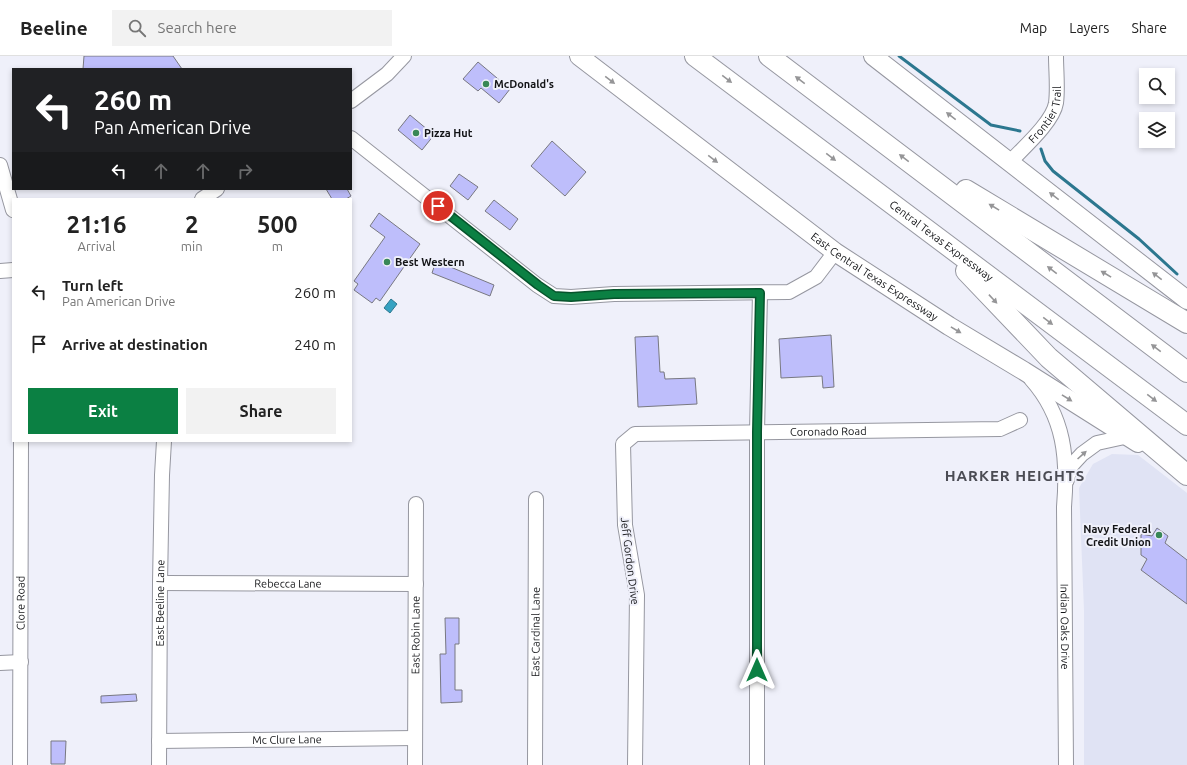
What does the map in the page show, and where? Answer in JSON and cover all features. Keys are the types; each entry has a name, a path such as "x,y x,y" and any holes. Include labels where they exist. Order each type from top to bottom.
{"highway":[{"name":"Central Texas Expressway","path":"695,56 1187,425"},
{"path":"769,56 1187,372"},
{"path":"930,177 966,190 1187,323"},
{"path":"928,230 1049,358 1187,475"}],"main road":[{"name":"East Central Texas Expressway","path":"579,56 835,252 948,326 1129,436 1187,475"},
{"path":"873,56 1185,294"}],"street":[{"path":"352,100 387,74 404,56"},
{"name":"Frontier Trail","path":"1010,162 1041,129 1052,113 1056,104 1056,56"},
{"path":"352,139 554,296 571,297 614,294 789,292 816,277 835,252"},
{"path":"0,165 12,207"},
{"path":"204,198 216,190"},
{"path":"0,271 12,270"},
{"path":"757,765 757,432 760,293"},
{"path":"1024,371 1046,398 1058,424 1063,441 1065,488"},
{"name":"Coronado Road","path":"635,434 1000,429 1020,420"},
{"name":"Jeff Gordon Drive","path":"634,765 637,595 625,525 623,444 635,434"},
{"path":"1065,488 1070,467 1082,454 1097,443 1129,436"},
{"name":"Clore Road","path":"20,765 21,442"},
{"name":"East Beeline Lane","path":"159,765 160,583 164,442"},
{"name":"Indian Oaks Drive","path":"1065,488 1066,765"},
{"name":"East Cardinal Lane","path":"535,765 536,499"},
{"name":"East Robin Lane","path":"415,765 416,504"},
{"name":"Rebecca Lane","path":"160,583 416,584"},
{"path":"0,663 20,662"},
{"name":"Mc Clure Lane","path":"159,741 415,738"}],"shaded area":[{"path":"1112,454 1138,455 1187,493 1187,765 1084,765 1084,610 1079,488 1093,464"}],"water":[{"path":"391,299 397,304 390,313 384,308"}],"building":[{"path":"84,56 173,56 181,68 83,68"},
{"name":"McDonald's","path":"478,62 510,89 499,103 481,88 478,91 463,79"},
{"name":"Pizza Hut","path":"410,115 434,135 422,150 398,130"},
{"path":"552,141 586,172 565,196 531,166"},
{"path":"459,174 478,187 468,200 450,186"},
{"path":"327,190 348,190 351,196 348,198 331,198"},
{"path":"494,200 518,219 510,230 485,211"},
{"name":"Best Western","path":"379,213 420,244 380,301 376,298 372,303 354,290 358,284 354,281 385,237 370,226"},
{"path":"436,261 494,285 490,296 432,273"},
{"path":"831,335 834,387 823,388 822,376 781,378 779,339"},
{"path":"658,336 660,372 664,372 665,379 695,378 697,404 638,407 635,337"},
{"path":"1157,528 1168,536 1165,543 1187,560 1187,604 1141,570 1147,559 1141,555 1141,534 1152,536"},
{"path":"445,618 459,618 459,644 455,644 455,690 462,690 462,702 441,703 440,654 446,654"},
{"path":"136,694 137,701 101,703 101,696"},
{"path":"51,741 66,741 65,764 51,764"}],"waterway":[{"path":"899,56 991,125 1020,131"},
{"path":"1041,149 1045,161 1053,171 1139,239 1177,274"}],"place":[{"name":"McDonald's","path":"486,84"},
{"name":"Pizza Hut","path":"416,133"},
{"name":"Best Western","path":"387,262"},
{"name":"Navy Federal Credit Union","path":"1159,535"}],"district":[{"name":"HARKER HEIGHTS","path":"1015,476"}],"route":[{"path":"438,206 554,296 571,297 614,294 760,293 757,432 757,670"}]}
